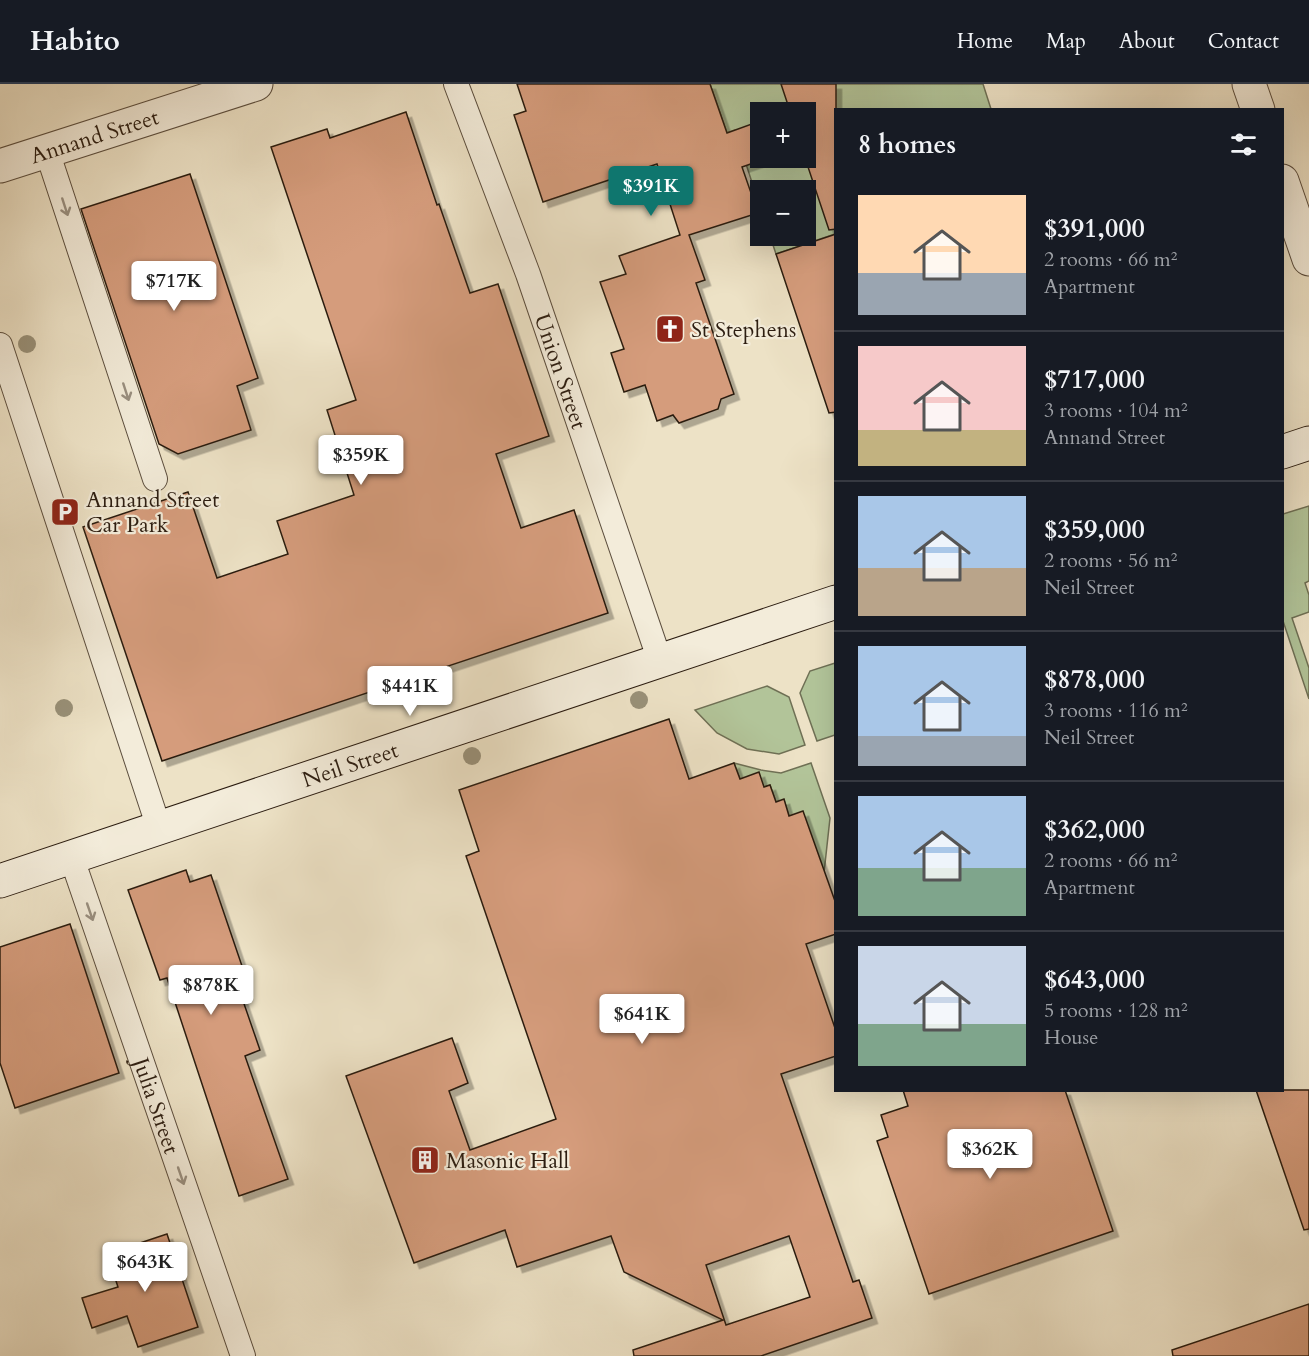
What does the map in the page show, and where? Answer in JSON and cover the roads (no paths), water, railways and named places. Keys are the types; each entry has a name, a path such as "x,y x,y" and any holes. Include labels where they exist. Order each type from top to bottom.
{"street":[{"name":"Annand Street","path":"0,166 256,84"},
{"path":"1249,84 1257,108"},
{"path":"1284,187 1309,259"},
{"path":"1284,451 1309,443"},
{"name":"Neil Street","path":"0,881 834,603"}],"lane":[{"name":"Union Street","path":"456,84 528,274 660,661"},
{"path":"47,151 156,479"},
{"path":"0,345 159,828"},
{"name":"Julia Street","path":"71,856 243,1356"}],"place":[{"name":"St Stephens","path":"670,329"},
{"name":"Annand Street Car Park","path":"65,512"},
{"name":"Masonic Hall","path":"425,1160"}]}
